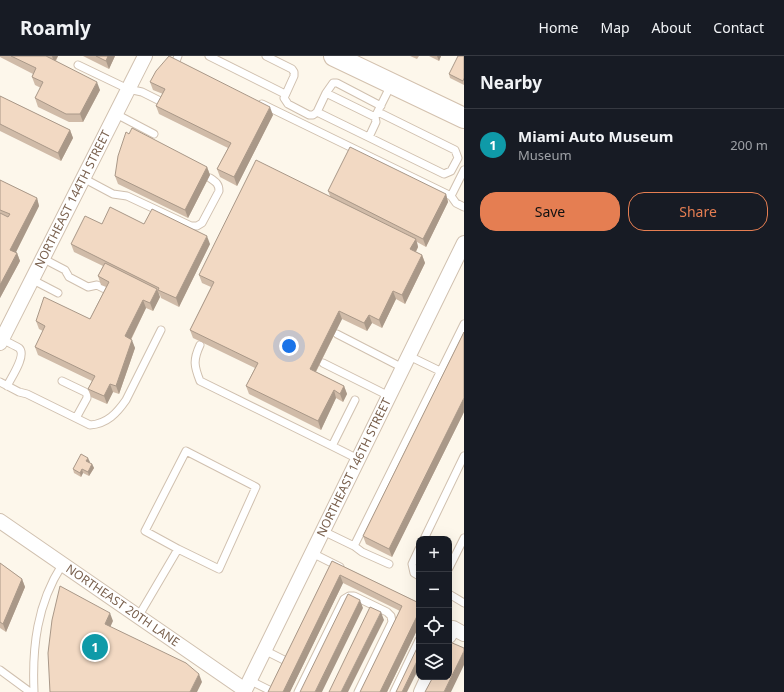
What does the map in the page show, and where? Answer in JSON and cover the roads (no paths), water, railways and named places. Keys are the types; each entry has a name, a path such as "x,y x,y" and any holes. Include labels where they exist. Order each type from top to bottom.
{"street":[{"name":"NORTHEAST 144TH STREET","path":"1,341 145,56"},
{"path":"334,56 361,62 392,83 464,118"},
{"name":"NORTHEAST 146TH STREET","path":"246,687 464,243"},
{"name":"NORTHEAST 20TH LANE","path":"0,521 138,617 246,687"},
{"path":"421,692 427,680"}],"lane":[{"path":"209,56 285,94"},
{"path":"266,56 292,69 294,72 294,76 285,94 285,101 298,110 309,115 313,115 317,112 331,85 336,83 378,112"},
{"path":"78,65 128,89 142,92 164,103"},
{"path":"369,137 376,122 378,112 392,83"},
{"path":"317,112 444,174 451,171 458,158 455,150 378,112 326,94"},
{"path":"252,98 450,196 456,203 464,207"},
{"path":"294,119 298,110"},
{"path":"116,114 154,134"},
{"path":"450,196 464,170"},
{"path":"83,178 113,194 127,196 191,226 197,226 202,223 219,191 217,182 210,178"},
{"path":"42,258 66,270 69,277 88,286 97,285 109,291"},
{"path":"31,279 58,293"},
{"path":"354,546 464,324"},
{"path":"0,382 90,424 105,422 121,408 161,330"},
{"path":"336,334 406,362 440,371"},
{"path":"1,341 19,349 22,352 22,358 7,386"},
{"path":"200,345 196,355 195,364 200,381 358,459"},
{"path":"323,362 389,396"},
{"path":"62,380 87,394 87,398 76,418"},
{"path":"332,446 354,400"},
{"path":"186,451 256,487 219,568 178,549 145,531 186,451"},
{"path":"425,536 464,456"},
{"path":"323,530 354,546 362,552 389,564"},
{"path":"452,562 464,538"},
{"path":"138,617 178,549"},
{"path":"312,553 348,571"},
{"path":"416,555 412,564 414,573 416,574"},
{"path":"34,692 34,649 36,633 47,594 53,579 62,565"},
{"path":"298,692 344,599 348,596 354,596 387,612 391,616 392,622 358,692"},
{"path":"452,596 464,603"},
{"path":"394,692 417,644"},
{"path":"264,650 288,662"},
{"path":"0,670 30,692"},
{"path":"246,687 273,692"}],"place":[{"name":"Miami Auto Museum","path":"95,647"}]}
